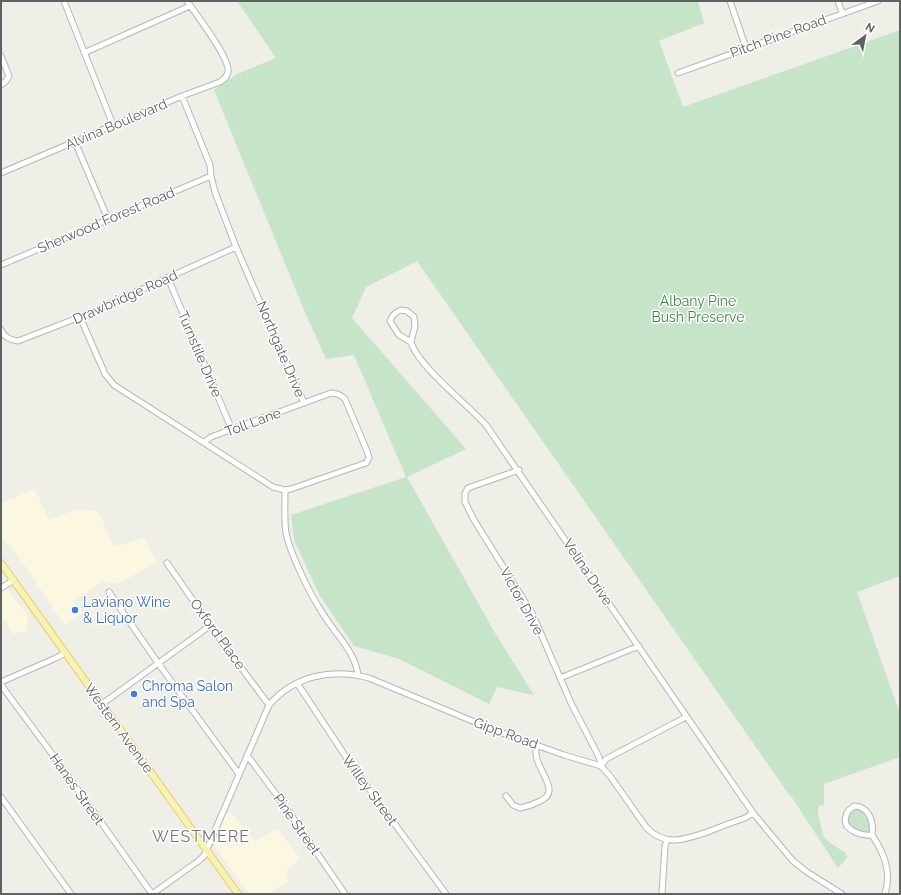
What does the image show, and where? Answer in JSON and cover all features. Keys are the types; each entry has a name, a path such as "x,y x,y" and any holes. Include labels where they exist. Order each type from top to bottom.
{"main road":[{"name":"Western Avenue","path":"1,563 238,894"}],"street":[{"path":"64,1 86,52 113,125"},
{"path":"86,52 190,6 187,1"},
{"path":"730,1 746,48"},
{"path":"838,1 842,13"},
{"name":"Pitch Pine Road","path":"678,73 878,1"},
{"name":"Alvina Boulevard","path":"1,173 182,96 220,82 225,78 228,72 228,67 221,52 190,6"},
{"path":"1,56 8,74 8,79 1,85"},
{"name":"Northgate Drive","path":"182,96 210,165 215,192 236,247 304,403 331,393 342,396 345,399 369,458 368,461 363,464 315,482 285,490"},
{"path":"75,142 108,219"},
{"name":"Sherwood Forest Road","path":"1,265 211,176"},
{"name":"Drawbridge Road","path":"1,330 5,336 12,341 28,338 80,317 236,247"},
{"name":"Turnstile Drive","path":"168,278 232,430"},
{"name":"Velina Drive","path":"411,342 402,338 390,321 391,317 397,311 407,311 414,317 415,326 411,342 416,354 430,370 486,424 753,813"},
{"path":"80,317 105,374 114,385 265,482 285,490 286,527 290,546 300,571 319,608 353,658 358,675"},
{"name":"Toll Lane","path":"204,442 211,437 304,403"},
{"name":"Victor Drive","path":"518,470 468,488 464,499 474,520 532,612 571,703 599,757 601,766"},
{"name":"Oxford Place","path":"167,563 210,625 270,705"},
{"path":"1,588 14,580"},
{"path":"109,592 239,774"},
{"path":"102,704 210,625"},
{"path":"560,678 639,646"},
{"path":"1,683 65,653"},
{"name":"Gipp Road","path":"152,894 198,862 204,856 270,705 281,693 310,677 326,674 358,675 385,684 467,719 537,745 601,766"},
{"name":"Hanes Street","path":"1,683 152,894"},
{"name":"Willey Street","path":"297,683 348,760 446,894"},
{"path":"686,717 606,759 601,766 610,776 646,827 655,835 667,840 688,839 745,818 753,813 793,861 807,872 842,894"},
{"path":"506,796 513,805 520,808 544,800 548,796 549,789 535,754 537,745"},
{"name":"Pine Street","path":"247,755 287,809 345,894"},
{"path":"1,797 71,894"},
{"path":"872,835 857,833 848,826 845,818 848,811 854,806 858,806 868,811 872,826 872,835 879,845 886,865 888,881 885,894"},
{"path":"662,894 665,846 667,840"}],"shaded area":[{"path":"35,489 49,520 77,509 99,512 114,547 144,537 156,562 120,583 102,582 73,601 82,613 65,626 19,557 1,536 1,503"},
{"path":"1,580 28,616 27,631 12,634 7,621 1,618"},
{"path":"230,811 255,841 278,829 300,859 286,872 288,881 269,894 249,894 216,849 214,843 226,814"}],"green space":[{"name":"Albany Pine Bush Preserve","path":"237,1 698,1 704,23 659,41 683,107 900,30 900,576 857,592 900,714 900,757 824,784 824,805 818,806 823,836 830,843 846,853 847,858 838,868 791,796 417,261 366,287 352,318 466,449 407,477 495,633 534,695 497,687 489,704 399,659 354,646 319,594 294,540 291,515 406,477 354,355 326,359 304,310 214,90 237,74 276,58"},
{"path":"855,808 865,810 870,822 871,834 863,833 857,830 846,820 848,815"}],"place":[{"name":"Laviano Wine & Liquor","path":"75,610"},
{"name":"Chroma Salon and Spa","path":"134,694"}],"district":[{"name":"WESTMERE","path":"201,836"}]}
